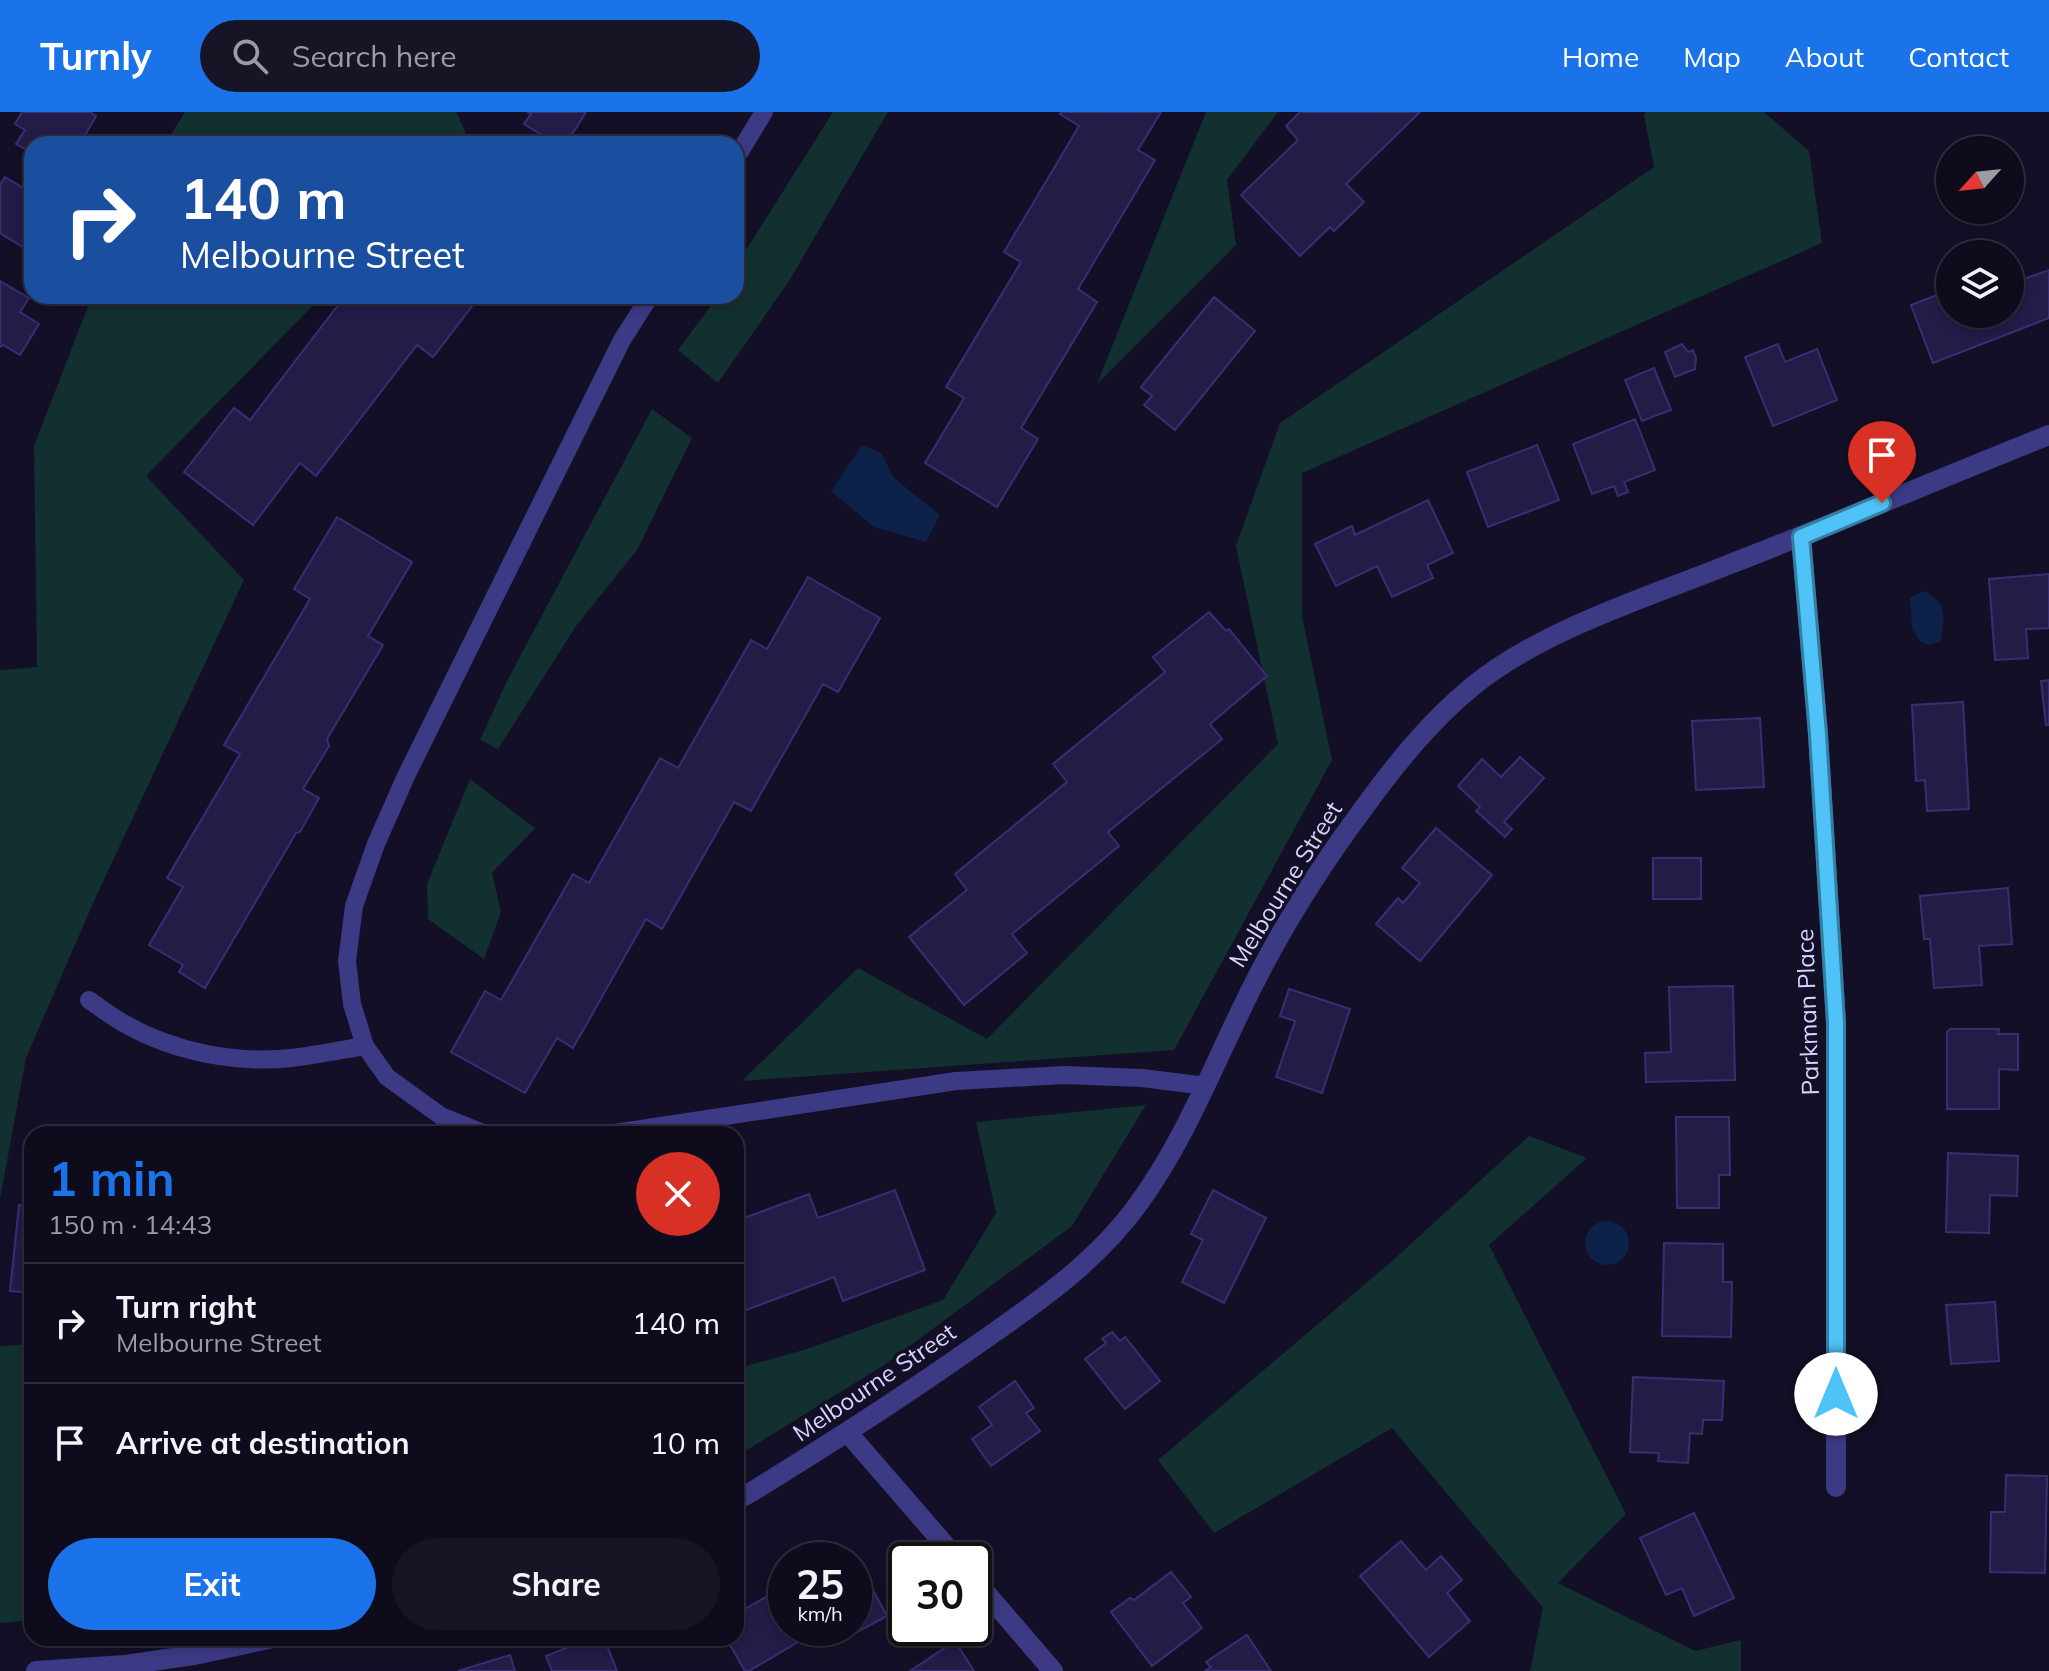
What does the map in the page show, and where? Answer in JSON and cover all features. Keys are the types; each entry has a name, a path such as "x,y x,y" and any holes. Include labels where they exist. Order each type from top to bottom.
{"street":[{"name":"Melbourne Street","path":"744,1496 848,1433 1056,1289 1102,1248 1139,1203 1170,1153 1271,951 1329,854 1392,768 1447,708 1476,684 1545,640 1604,614 2049,435"},
{"name":"Parkman Place","path":"1801,537 1818,734 1836,1023 1836,1487"},
{"path":"848,1433 942,1542"},
{"path":"992,1600 1053,1671"},
{"path":"36,1671 139,1663 236,1646"}],"lane":[{"path":"744,145 764,112"},
{"path":"466,1126 441,1116 387,1077 365,1046 352,1004 347,961 354,906 376,844 406,776 622,340 645,304"},
{"path":"89,1000 126,1024 167,1042 209,1055 248,1059 290,1058 365,1046"},
{"path":"661,1126 956,1081 1064,1075 1142,1078 1206,1086"}],"green space":[{"path":"185,112 456,112 467,136 170,136"},
{"path":"833,112 888,112 789,281 718,383 678,350 712,304 744,304 744,253"},
{"path":"1206,112 1278,112 1227,180 1236,245 1097,384"},
{"path":"1646,112 1764,112 1809,151 1822,243 1302,473 1302,616 1332,760 1174,1050 742,1081 858,968 987,1039 1278,744 1236,546 1280,423 1654,167 1644,115"},
{"path":"89,304 314,304 146,476 244,580 94,901 26,1058 0,1199 0,670 37,667 34,446"},
{"path":"652,409 692,438 637,550 576,626 498,749 480,740 508,679"},
{"path":"470,779 535,828 492,873 501,912 484,959 428,919 427,884"},
{"path":"1146,1105 1072,1226 884,1365 744,1452 744,1367 807,1349 943,1300 996,1213 976,1122"},
{"path":"1529,1136 1587,1158 1489,1245 1626,1514 1558,1583 1695,1651 1741,1640 1741,1671 1530,1671 1543,1608 1392,1428 1214,1533 1158,1460 1391,1262"},
{"path":"24,1344 24,1621 0,1623 0,1346"}],"water":[{"path":"862,445 881,453 894,478 940,515 926,542 874,527 831,491"},
{"path":"1923,591 1937,600 1943,612 1940,642 1930,645 1921,642 1912,629 1910,598"},
{"path":"1607,1221 1623,1227 1629,1243 1623,1259 1607,1265 1591,1259 1585,1243 1591,1227"}],"building":[{"path":"22,112 90,112 96,116 85,136 24,136 24,148 16,144 25,130 15,124"},
{"path":"527,112 586,112 571,136 543,136 524,124 531,114"},
{"path":"1061,112 1161,112 1138,150 1155,160 1078,289 1097,302 1021,428 1038,439 997,507 925,463 964,398 946,387 1021,262 1004,252 1079,126"},
{"path":"1300,112 1420,112 1346,184 1364,202 1334,231 1330,227 1300,256 1241,195 1298,140 1286,126"},
{"path":"5,177 24,188 24,248 0,233 0,185"},
{"path":"2049,270 2049,318 2024,328 2024,279"},
{"path":"0,281 24,295 25,304 20,312 39,324 20,355 3,345 0,347"},
{"path":"1936,295 1936,328 2023,328 1933,363 1911,305"},
{"path":"1214,297 1255,331 1175,430 1144,405 1152,396 1141,387"},
{"path":"339,304 474,304 433,357 417,345 316,476 300,463 253,525 184,472 234,408 250,420"},
{"path":"1682,344 1688,352 1693,350 1695,369 1675,377 1665,352"},
{"path":"1778,344 1785,362 1817,349 1837,400 1773,426 1745,357"},
{"path":"1654,368 1671,410 1642,421 1625,380"},
{"path":"1635,419 1655,470 1624,482 1628,492 1618,496 1614,486 1592,494 1573,444"},
{"path":"1537,445 1559,500 1488,527 1467,472"},
{"path":"1428,500 1453,553 1427,565 1433,578 1392,597 1377,566 1336,586 1315,544 1352,526 1355,535"},
{"path":"337,517 412,562 368,636 383,645 327,739 329,746 303,789 319,798 205,988 179,972 183,965 149,945 183,887 167,878 240,754 224,745 310,599 294,589"},
{"path":"2049,574 2049,628 2026,629 2028,658 1995,660 1989,579"},
{"path":"808,577 880,618 838,692 823,684 751,811 734,802 662,929 646,919 573,1048 557,1038 525,1093 451,1052 485,991 501,1000 573,874 589,883 660,758 678,768 751,640 767,649"},
{"path":"1209,612 1226,631 1229,629 1267,676 1210,724 1222,739 1108,832 1119,846 1012,934 1027,953 964,1005 909,937 967,890 955,874 1067,782 1053,764 1165,672 1153,657"},
{"path":"2049,680 2049,725 2046,725 2041,681"},
{"path":"1963,702 1969,809 1927,811 1925,780 1916,781 1912,705"},
{"path":"1760,718 1764,787 1696,790 1692,721"},
{"path":"1520,757 1544,778 1504,822 1512,829 1505,837 1476,811 1480,807 1458,786 1482,759 1501,777"},
{"path":"1436,828 1492,875 1420,961 1376,924 1398,898 1403,903 1420,883 1402,868"},
{"path":"1653,858 1701,858 1701,899 1653,899"},
{"path":"2008,888 2012,944 1979,946 1982,985 1934,988 1930,939 1924,939 1920,896"},
{"path":"1733,986 1735,1080 1646,1082 1645,1053 1671,1052 1669,987"},
{"path":"1289,989 1350,1009 1322,1093 1276,1077 1295,1021 1280,1016"},
{"path":"1950,1029 1999,1029 1998,1034 2018,1034 2018,1070 1999,1069 1999,1109 1947,1109 1947,1032"},
{"path":"1676,1117 1729,1117 1730,1175 1719,1175 1719,1208 1677,1208"},
{"path":"1948,1153 2018,1156 2017,1196 1990,1195 1989,1233 1946,1232"},
{"path":"895,1190 925,1270 843,1301 834,1277 744,1311 744,1218 809,1194 818,1218"},
{"path":"1213,1190 1266,1218 1224,1303 1182,1282 1203,1240 1191,1234"},
{"path":"19,1205 24,1206 24,1292 10,1291"},
{"path":"1664,1243 1723,1244 1723,1282 1732,1282 1731,1337 1662,1336"},
{"path":"1995,1302 1999,1361 1951,1364 1946,1305"},
{"path":"1112,1332 1120,1341 1125,1337 1160,1381 1125,1409 1085,1359 1106,1343 1102,1339"},
{"path":"1633,1377 1724,1381 1722,1420 1703,1420 1702,1434 1690,1433 1688,1463 1658,1461 1659,1453 1630,1452"},
{"path":"1015,1381 1034,1408 1026,1413 1040,1431 991,1466 972,1439 992,1425 979,1407"},
{"path":"2006,1475 2047,1476 2045,1573 1990,1572 1991,1512 2005,1512"},
{"path":"1694,1513 1734,1598 1694,1616 1682,1588 1666,1595 1640,1538"},
{"path":"1401,1541 1426,1570 1441,1556 1462,1580 1447,1593 1470,1621 1429,1657 1360,1576"},
{"path":"1171,1572 1191,1597 1183,1603 1202,1628 1152,1666 1111,1612 1130,1598 1134,1600"},
{"path":"872,1588 887,1616 872,1624"},
{"path":"768,1596 768,1646 792,1646 745,1671 731,1646 744,1646 744,1609"},
{"path":"1247,1635 1271,1671 1205,1671 1211,1667 1206,1662"},
{"path":"571,1646 607,1646 617,1671 552,1671 546,1656"},
{"path":"948,1646 958,1646 974,1671 910,1671"},
{"path":"510,1655 515,1671 458,1671"}],"route":[{"path":"1836,1394 1836,1023 1818,734 1801,537 1882,503"}]}
